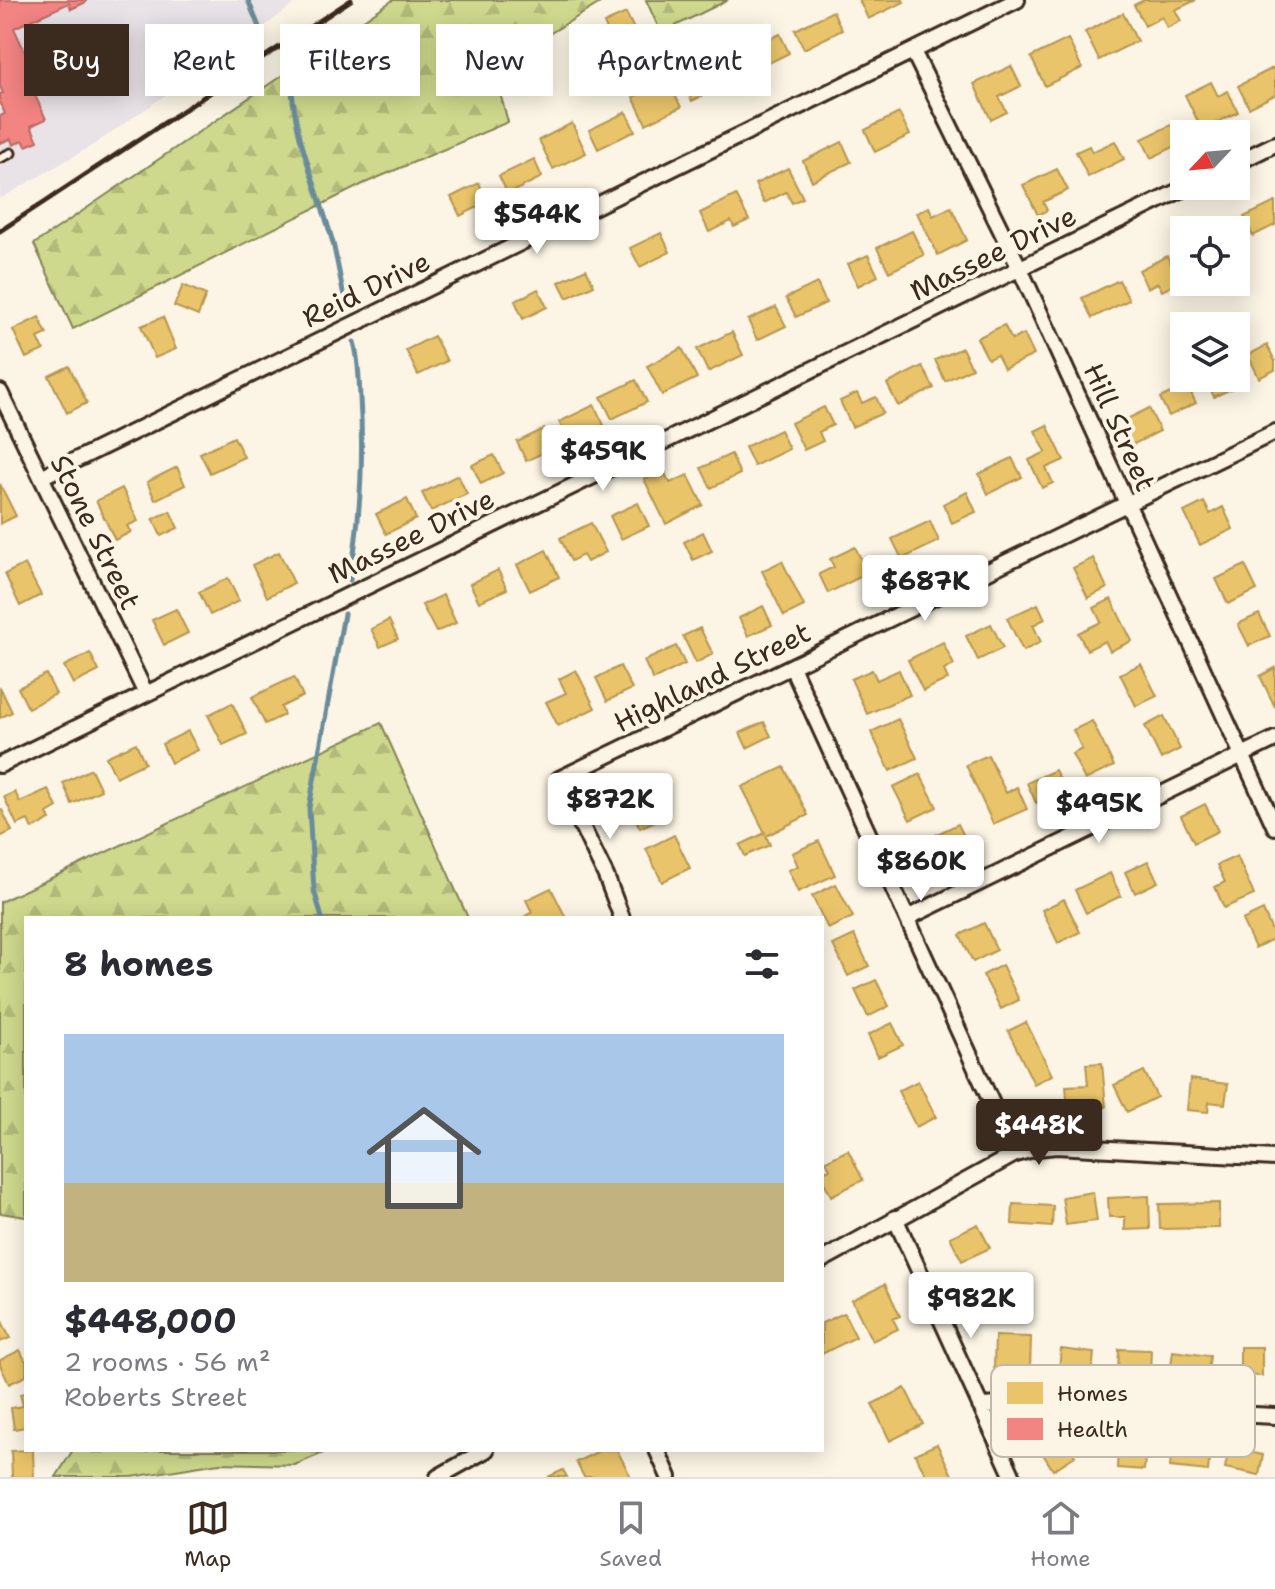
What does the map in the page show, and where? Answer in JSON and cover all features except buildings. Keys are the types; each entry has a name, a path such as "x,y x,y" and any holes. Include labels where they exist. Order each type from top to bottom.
{"street":[{"name":"Reid Drive","path":"41,477 1017,0"},
{"name":"Hill Street","path":"913,51 1020,269 1275,827"},
{"path":"1250,156 1275,144"},
{"name":"Massee Drive","path":"0,765 1170,195"},
{"name":"Stone Street","path":"0,392 146,694"},
{"name":"Highland Street","path":"621,916 606,876 559,779 1275,432"},
{"path":"792,667 1015,1154"},
{"path":"907,918 1275,739"},
{"path":"824,1259 1015,1154 1037,1148 1056,1146 1275,1158"},
{"path":"895,1218 991,1430"},
{"path":"980,1406 991,1406"},
{"path":"1255,1415 1275,1416"},
{"path":"438,1477 482,1452"},
{"path":"658,1452 669,1477"},
{"path":"1004,1457 1013,1477"}],"lane":[{"path":"0,158 11,153"}],"shaded area":[{"path":"0,0 299,0 264,27 264,24 145,24 145,96 164,96 93,145 0,199"}],"green space":[{"path":"393,0 605,0 553,32 553,24 436,24 436,96 501,96 508,122 365,183 73,329 34,244 252,96 264,96 264,88 280,77 280,96 420,96 420,24 358,24"},
{"path":"646,0 728,0 679,24 657,24"},
{"path":"381,723 467,916 24,916 24,1217 0,1213 0,902"},
{"path":"72,1452 325,1452 295,1465 219,1463 132,1477 56,1477"}],"waterway":[{"path":"248,0 258,24"},
{"path":"292,96 301,139 333,243 347,310"},
{"path":"350,580 359,512 361,466 359,377 354,342"},
{"path":"321,916 314,890 309,808 344,614"}],"railway":[{"path":"0,231 351,0"}]}
